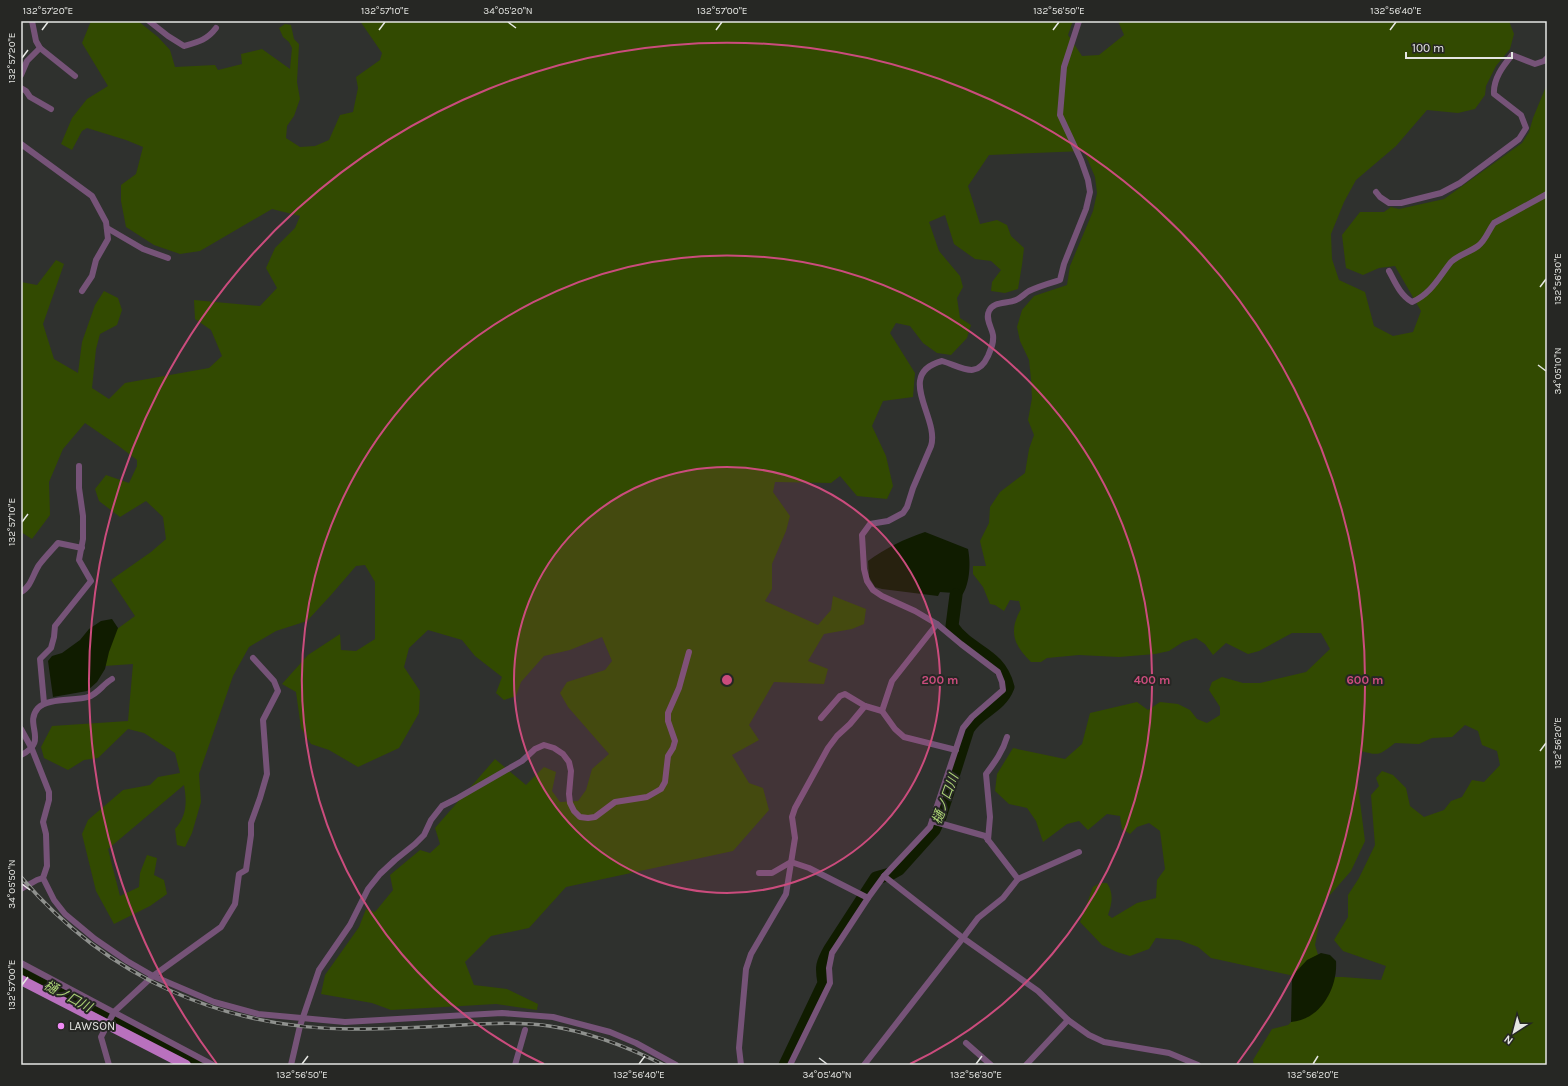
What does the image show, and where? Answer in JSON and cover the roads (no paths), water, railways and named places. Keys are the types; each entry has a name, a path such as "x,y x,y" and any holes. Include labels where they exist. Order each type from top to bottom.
{"main road":[{"path":"21,980 186,1065"}],"street":[{"path":"32,21 36,41 40,48 75,76"},
{"path":"149,21 184,46 198,43 210,36 216,28"},
{"path":"790,1065 830,984 829,968 832,953 884,876 930,827 963,728 972,717 1004,690 998,672 937,624 882,596 874,590 867,581 864,569 862,535 870,524 888,521 903,513 907,507 918,474 931,446 932,433 920,390 922,373 928,367 942,361 971,370 981,368 993,344 993,336 988,319 988,312 992,307 1016,300 1029,291 1060,280 1064,264 1086,209 1090,192 1086,173 1060,115 1064,67 1072,38 1079,21"},
{"path":"21,75 27,61 40,48"},
{"path":"1376,192 1380,197 1390,203 1401,203 1441,193 1460,182 1519,139 1526,128 1521,115 1494,94 1493,86 1504,64 1512,54 1535,64 1544,61 1547,58"},
{"path":"21,88 26,91 30,97 51,109"},
{"path":"21,144 92,196 106,222 108,239 96,260 92,276 82,291"},
{"path":"1389,271 1399,289 1412,302 1432,288 1452,261 1479,246 1486,238 1488,230 1494,223 1547,194"},
{"path":"107,228 143,249 168,258"},
{"path":"44,703 40,659 51,648 55,626 91,580 79,560 83,539 83,516 79,488 79,466"},
{"path":"21,592 30,582 39,566 58,543 82,548"},
{"path":"882,711 892,681 937,624"},
{"path":"291,1065 303,1018 319,970 350,925 368,889 380,874 424,835 431,820 442,806 522,760 535,749 544,745 554,748 563,754 569,762 571,770 569,794 570,803 574,811 580,817 595,817 615,802 647,797 661,789 665,782 668,756 674,748 675,741 668,721 668,713 679,688 689,652"},
{"path":"109,1065 101,1037 114,1012 153,976 221,927 234,904 239,874 246,870 251,835 251,823 267,774 263,720 278,692 274,681 253,658"},
{"path":"21,755 32,749 36,742 34,716 38,708 44,703 88,697 96,693 105,682 112,679"},
{"path":"821,718 840,696 844,694 865,706 882,711 895,729 904,737 956,750"},
{"path":"740,1065 739,1048 746,969 751,954 786,894 795,838 792,817 795,808 828,748 865,706"},
{"path":"21,729 32,749 49,792 49,800 43,822 46,834 47,866 43,878 54,900 65,914 95,939 127,961 153,976 214,1002 258,1014 345,1022 502,1013 553,1017 610,1032 636,1043 676,1065"},
{"path":"988,840 990,817 986,774 1004,747 1007,737"},
{"path":"932,821 985,836 1018,879"},
{"path":"864,1065 978,918 1003,898 1018,879 1079,852"},
{"path":"759,873 772,873 791,862 809,868 868,898"},
{"path":"884,876 963,938 1038,991 1068,1020 1089,1035 1104,1042 1169,1053 1198,1065"},
{"path":"21,889 43,878"},
{"path":"21,963 214,1065"},
{"path":"1026,1065 1068,1020"},
{"path":"515,1065 525,1030"},
{"path":"966,1043 991,1065"}],"water":[{"path":"925,532 968,549 969,575 966,588 960,598 953,597 954,593 940,592 938,596 882,589 875,587 869,577 868,561 895,544"},
{"path":"112,619 118,628 109,652 105,669 97,682 87,691 53,697 48,661 52,656 62,653 80,640 89,629 101,621"},
{"path":"1321,953 1330,955 1336,961 1334,982 1330,992 1319,1009 1301,1020 1291,1022 1292,976 1307,960"},
{"path":"21,967 211,1065 195,1065 21,974"}],"waterway":[{"name":"樋ノ口川","path":"785,1065 824,983 823,965 830,949 876,878 890,874 899,869 934,830 940,817 968,729 978,718 1000,700 1008,687 1004,675 998,666 991,659 967,642 952,626 956,595"}],"railway":[{"path":"21,877 55,913 91,944 130,970 172,991 215,1008 261,1020 308,1027 370,1029 506,1023 549,1026 594,1036 637,1052 664,1065"}],"place":[{"name":"LAWSON","path":"61,1026"}]}
